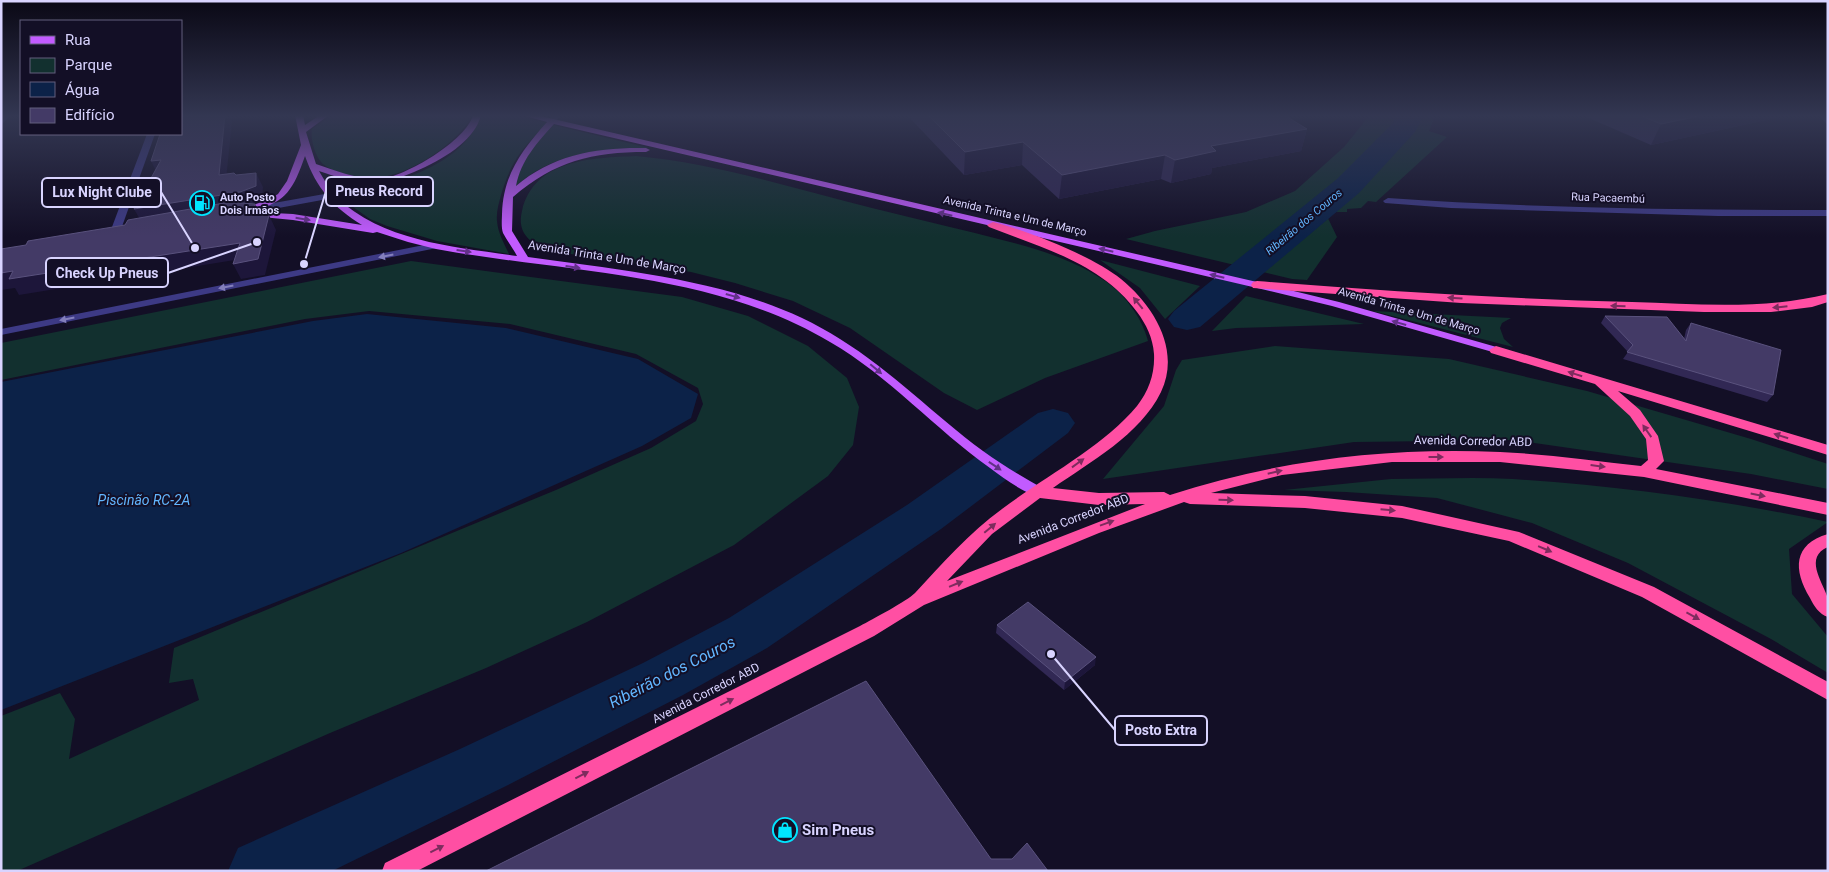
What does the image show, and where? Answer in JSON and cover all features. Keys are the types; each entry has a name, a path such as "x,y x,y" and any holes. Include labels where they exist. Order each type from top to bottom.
{"highway":[{"path":"918,600 980,536 1009,511 1039,492 1118,433 1146,404 1156,388 1161,372 1161,346 1154,328 1140,304 1123,286 1103,272 1075,257 993,225"},
{"path":"1251,284 1554,304 1701,308 1767,308 1817,303 1828,298"},
{"path":"1496,350 1828,450"},
{"path":"1594,380 1635,413 1653,439 1656,461 1644,472"},
{"name":"Avenida Corredor ABD","path":"393,871 867,631 918,600 1093,529 1177,498 1229,482 1282,470 1392,457 1500,458 1560,462 1644,472 1828,508"},
{"path":"1039,492 1099,499 1177,498 1305,502 1402,512 1513,536 1648,592 1828,692"},
{"path":"1828,540 1820,541 1809,553 1806,572 1821,604 1828,610"}],"main road":[{"path":"236,213 270,204 283,196 291,184 301,156"},
{"name":"Avenida Trinta e Um de Março","path":"308,156 330,196 357,218 382,231 434,246 711,289 764,306 805,324 859,354 971,450 1039,492"},
{"path":"330,196 384,181 411,171 440,156"},
{"path":"523,156 513,178 506,219 507,231 525,260"},
{"path":"510,195 534,174 580,156"},
{"name":"Avenida Trinta e Um de Março","path":"691,156 1335,304 1496,350"},
{"path":"313,166 352,179 384,181"},
{"path":"236,213 285,216 382,231"}],"street":[{"path":"114,235 143,156"},
{"path":"236,213 330,196"},
{"name":"Rua Pacaembú","path":"1388,201 1451,205 1708,212 1828,213"},
{"path":"1,332 434,246"}],"green space":[{"path":"317,156 432,156 407,170 375,178 352,176 336,171 323,164"},
{"path":"449,156 519,156 509,172 497,214 501,238 509,254 437,241 387,226 370,219 339,197 401,179"},
{"path":"528,156 575,156 544,167 528,176 514,188 520,170"},
{"path":"636,156 695,164 755,178 1008,241 1056,256 1087,270 1110,284 1131,306 1141,323 1148,341 1045,378 977,410 944,393 850,328 793,301 691,272 544,250 525,235 521,225 521,218 529,194 539,181 552,171 584,161"},
{"path":"1334,156 1367,156 1337,185 1243,267 1126,239 1246,212 1295,191"},
{"path":"1381,156 1427,156 1376,202 1368,201 1361,208 1347,209 1347,212 1325,212 1337,237 1307,280 1292,279 1255,270 1349,189"},
{"path":"1100,260 1200,286 1165,319 1140,288"},
{"path":"411,261 682,297 748,316 808,346 847,378 859,407 853,445 828,476 734,545 587,622 486,668 330,733 17,871 1,871 1,716 60,693 75,719 69,759 199,700 193,679 169,683 174,648 556,490 651,448 696,421 703,404 698,388 636,354 510,324 369,311 305,319 1,380 1,343"},
{"path":"1246,296 1364,324 1236,328 1212,331"},
{"path":"1373,311 1511,318 1502,323 1500,328 1504,339 1513,347"},
{"path":"1275,346 1449,359 1587,391 1751,439 1828,464 1828,489 1751,474 1514,440 1354,442 1103,479 1164,406 1176,370 1182,360"},
{"path":"1498,478 1552,482 1671,495 1828,522 1789,549 1792,594 1828,637 1828,673 1771,639 1628,563 1532,523 1437,498 1284,490 1391,479"}],"water":[{"name":"Piscinão RC-2A","path":"367,314 506,328 638,359 698,394 691,418 642,446 401,553 1,710 1,382 313,321"}],"building":[{"path":"153,156 221,156 219,175 256,173 256,186 240,192 134,209 161,160 151,161"},
{"path":"1039,156 1161,156 1062,175"},
{"path":"1166,156 1195,156 1175,160"},
{"path":"230,202 255,204 254,213 269,215 258,259 233,264 240,243 9,279 13,271 1,273 1,249 26,245 28,241 125,225 128,220"},
{"path":"1605,316 1667,317 1686,341 1691,323 1781,350 1773,395 1627,352 1633,345"},
{"path":"1028,602 1096,657 1065,682 997,625"},
{"path":"866,681 991,859 1012,859 1027,843 1048,871 486,871"}],"waterway":[{"name":"Ribeirão dos Couros","path":"1187,319 1348,186 1377,156"},
{"name":"Ribeirão dos Couros","path":"261,871 482,768 663,679 748,633 924,517 1053,423"}],"place":[{"name":"Auto Posto Dois Irmãos","path":"202,203"},
{"name":"Check Up Pneus","path":"257,242"},
{"name":"Lux Night Clube","path":"195,248"},
{"name":"Pneus Record","path":"304,264"},
{"name":"Posto Extra","path":"1051,654"},
{"name":"Sim Pneus","path":"785,830"}]}
